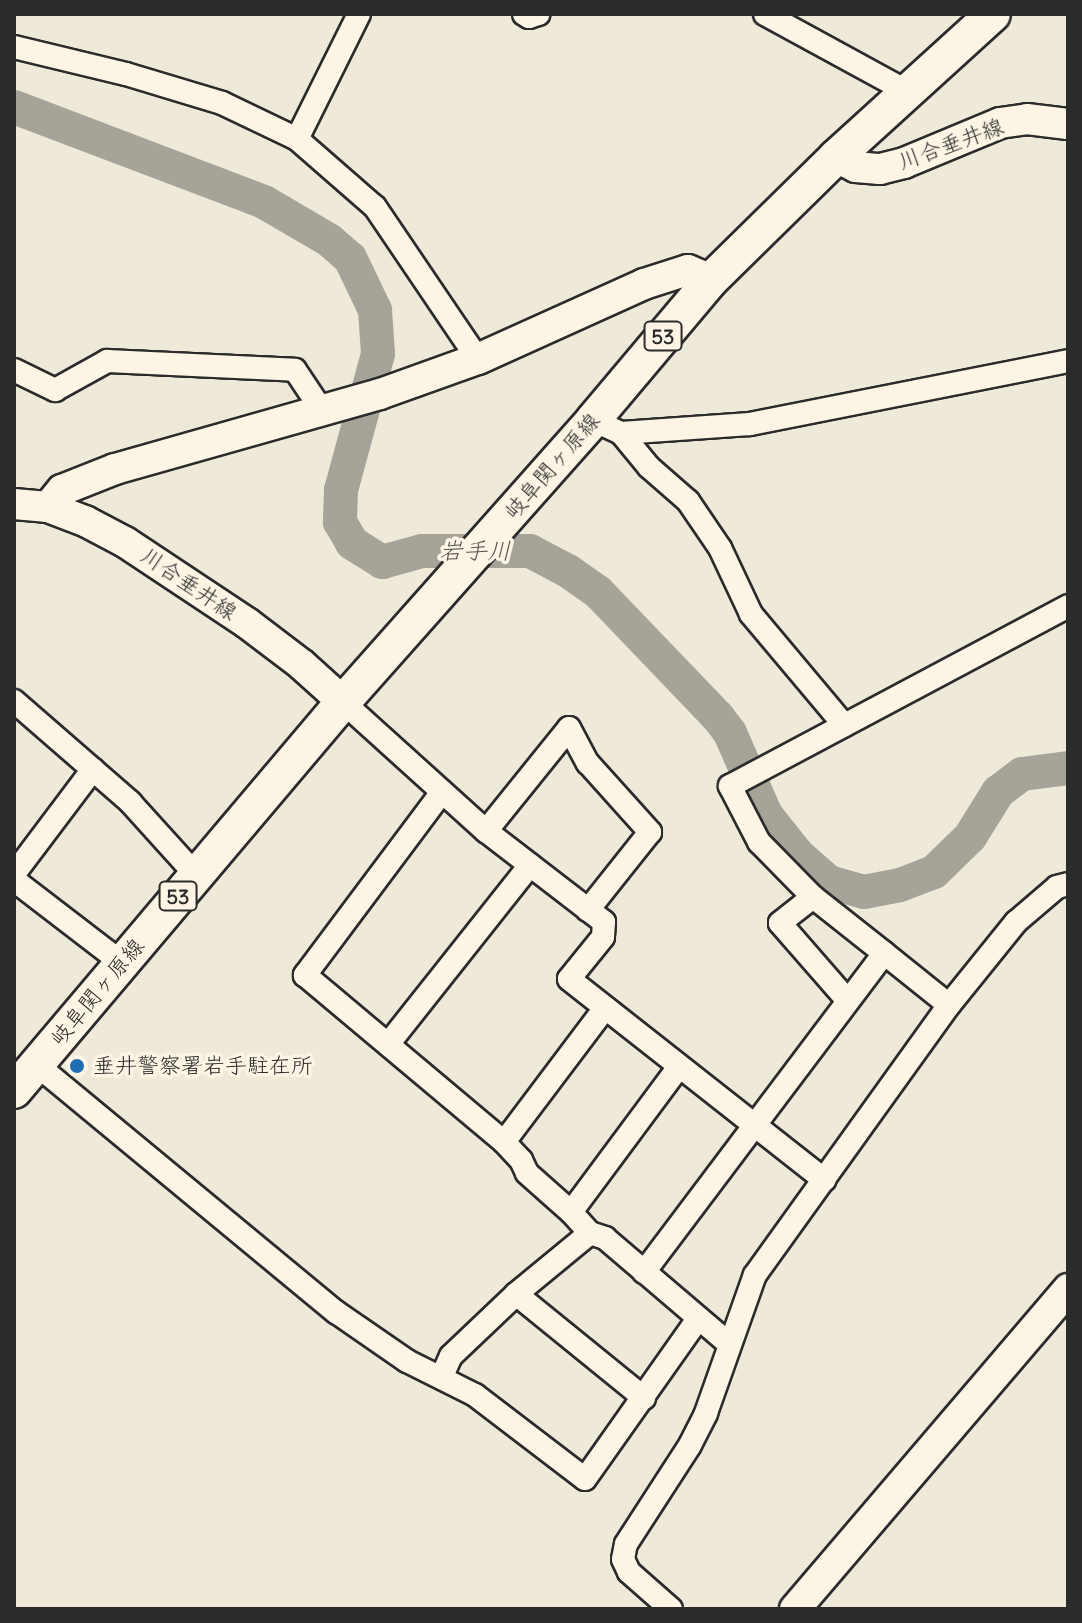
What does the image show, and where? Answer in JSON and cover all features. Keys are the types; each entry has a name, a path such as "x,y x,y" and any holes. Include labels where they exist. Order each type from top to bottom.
{"main road":[{"name":"岐阜関ヶ原線","path":"14,1091 343,702 500,525 607,427 711,280 836,157 993,14"}],"street":[{"path":"297,139 359,14"},
{"path":"524,14 529,17 539,14"},
{"path":"765,14 906,91"},
{"path":"14,47 126,74 222,103 297,139 375,207 478,359"},
{"name":"川合垂井線","path":"836,157 856,167 880,169 904,163 1000,123 1027,119 1068,124"},
{"path":"48,507 62,490 115,469 380,394 478,359 644,284 688,270 711,280"},
{"path":"14,370 55,390 107,361 295,370 329,410"},
{"path":"607,427 750,424 1068,361"},
{"path":"607,427 688,501 720,548 751,614 844,725"},
{"name":"川合垂井線","path":"14,504 48,507 85,521 125,542 247,623 301,664 343,702"},
{"path":"949,1005 813,897 759,842 730,786 1068,606"},
{"path":"14,701 130,802 196,875"},
{"path":"343,702 486,831 604,922 603,937 569,979 678,1068 824,1180"},
{"path":"486,831 569,728 588,763 650,832 588,910"},
{"path":"93,769 14,877 121,962"},
{"path":"442,792 305,975 504,1142 521,1160 527,1173 590,1233 605,1238 728,1343"},
{"path":"389,1043 530,865"},
{"path":"671,1609 629,1572 623,1559 626,1544 690,1445 706,1413 728,1343 755,1275 949,1005 1016,922 1057,887 1068,884"},
{"path":"813,897 780,923 848,1001"},
{"path":"644,1272 884,953"},
{"path":"504,1142 605,1008"},
{"path":"37,1065 336,1312 407,1361 475,1395 585,1479 698,1319"},
{"path":"571,1212 678,1068"},
{"path":"442,1376 451,1356 516,1294 590,1233"},
{"path":"795,1609 1068,1289"},
{"path":"516,1294 644,1398"}],"waterway":[{"name":"岩手川","path":"14,107 264,202 329,240 350,258 375,310 378,354 341,490 340,522 352,543 382,562 422,551 530,551 568,571 598,592 718,717 730,733 766,815 798,855 829,882 864,892 900,885 934,872 970,837 998,792 1022,774 1068,768"}],"place":[{"name":"垂井警察署岩手駐在所","path":"77,1066"}]}
